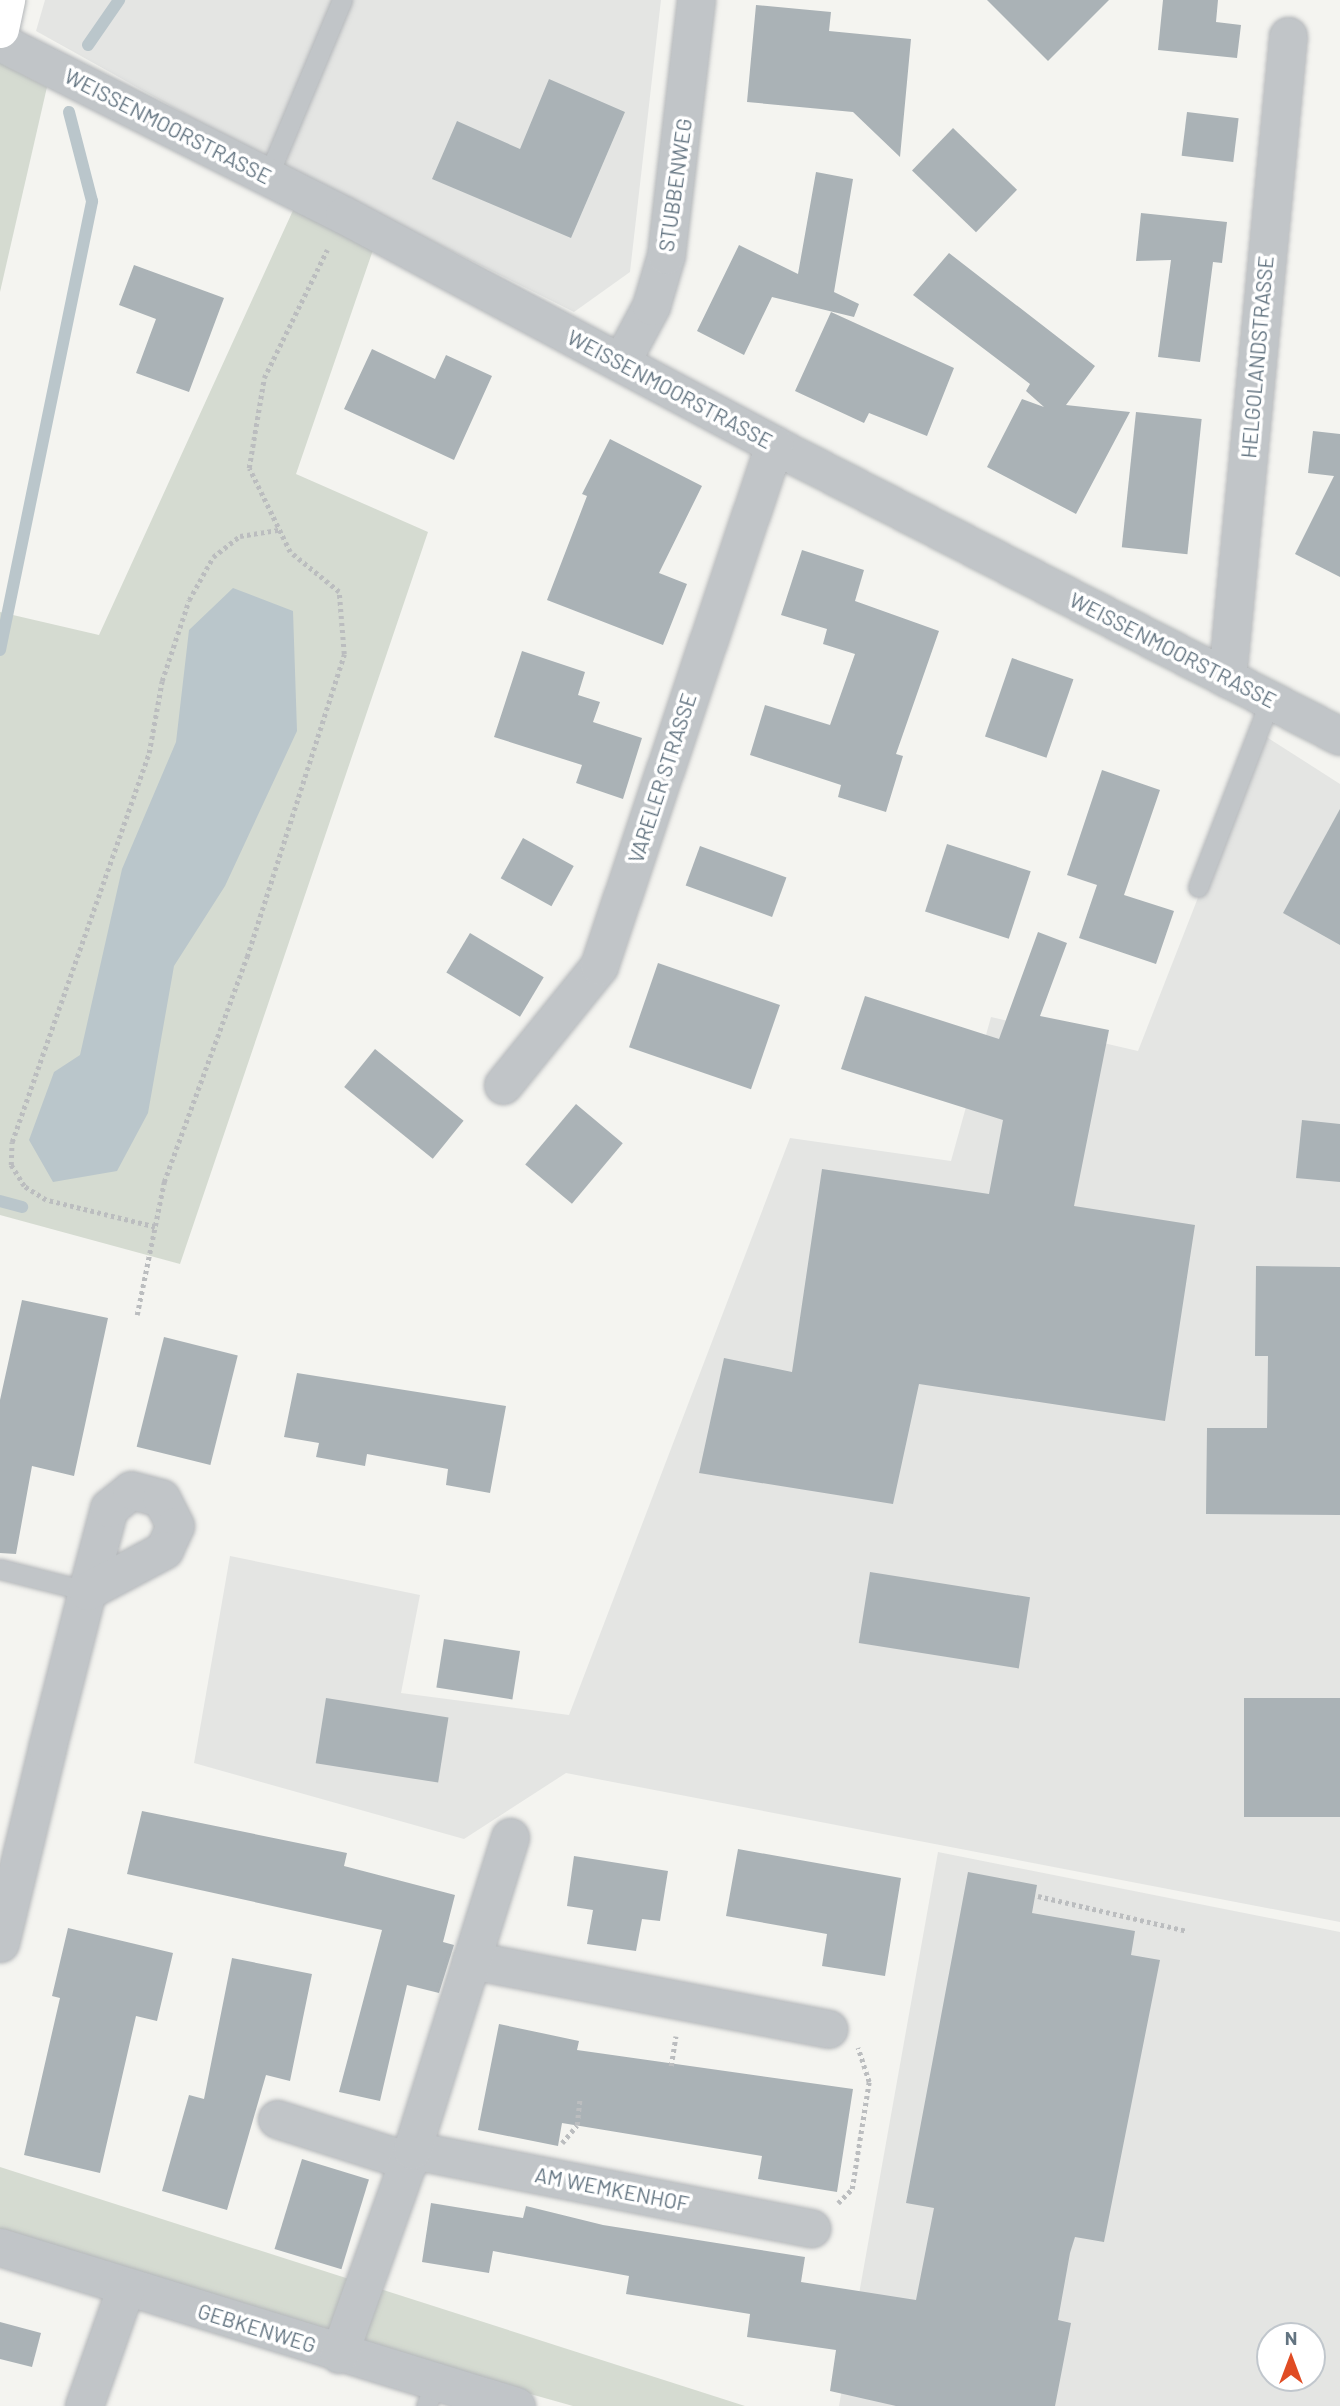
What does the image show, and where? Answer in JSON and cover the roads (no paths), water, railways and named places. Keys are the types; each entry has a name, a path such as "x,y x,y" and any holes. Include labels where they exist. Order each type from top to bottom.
{"highway":[{"path":"0,30 6,0"}],"street":[{"name":"STUBBENWEG","path":"621,362 651,306 666,255 696,0"},
{"name":"HELGOLANDSTRASSE","path":"1227,678 1288,36"},
{"name":"WEISSENMOORSTRASSE","path":"0,42 344,215 774,445 1340,736"},
{"name":"VARELER STRASSE","path":"503,1085 599,966 774,445"},
{"path":"0,1943 87,1591"},
{"path":"340,2354 410,2156 510,1837"},
{"path":"471,1960 828,2029"},
{"name":"AM WEMKENHOF","path":"276,2119 410,2156 557,2179 811,2228"},
{"name":"GEBKENWEG","path":"0,2247 340,2354 431,2394 516,2406"},
{"path":"84,2406 126,2287"}],"lane":[{"path":"268,176 342,0"},
{"path":"1198,887 1270,700"},
{"path":"0,1569 87,1591"}],"waterway":[{"path":"88,45 119,0"},
{"path":"0,650 92,201 69,112"},
{"path":"0,1201 22,1207"}]}
